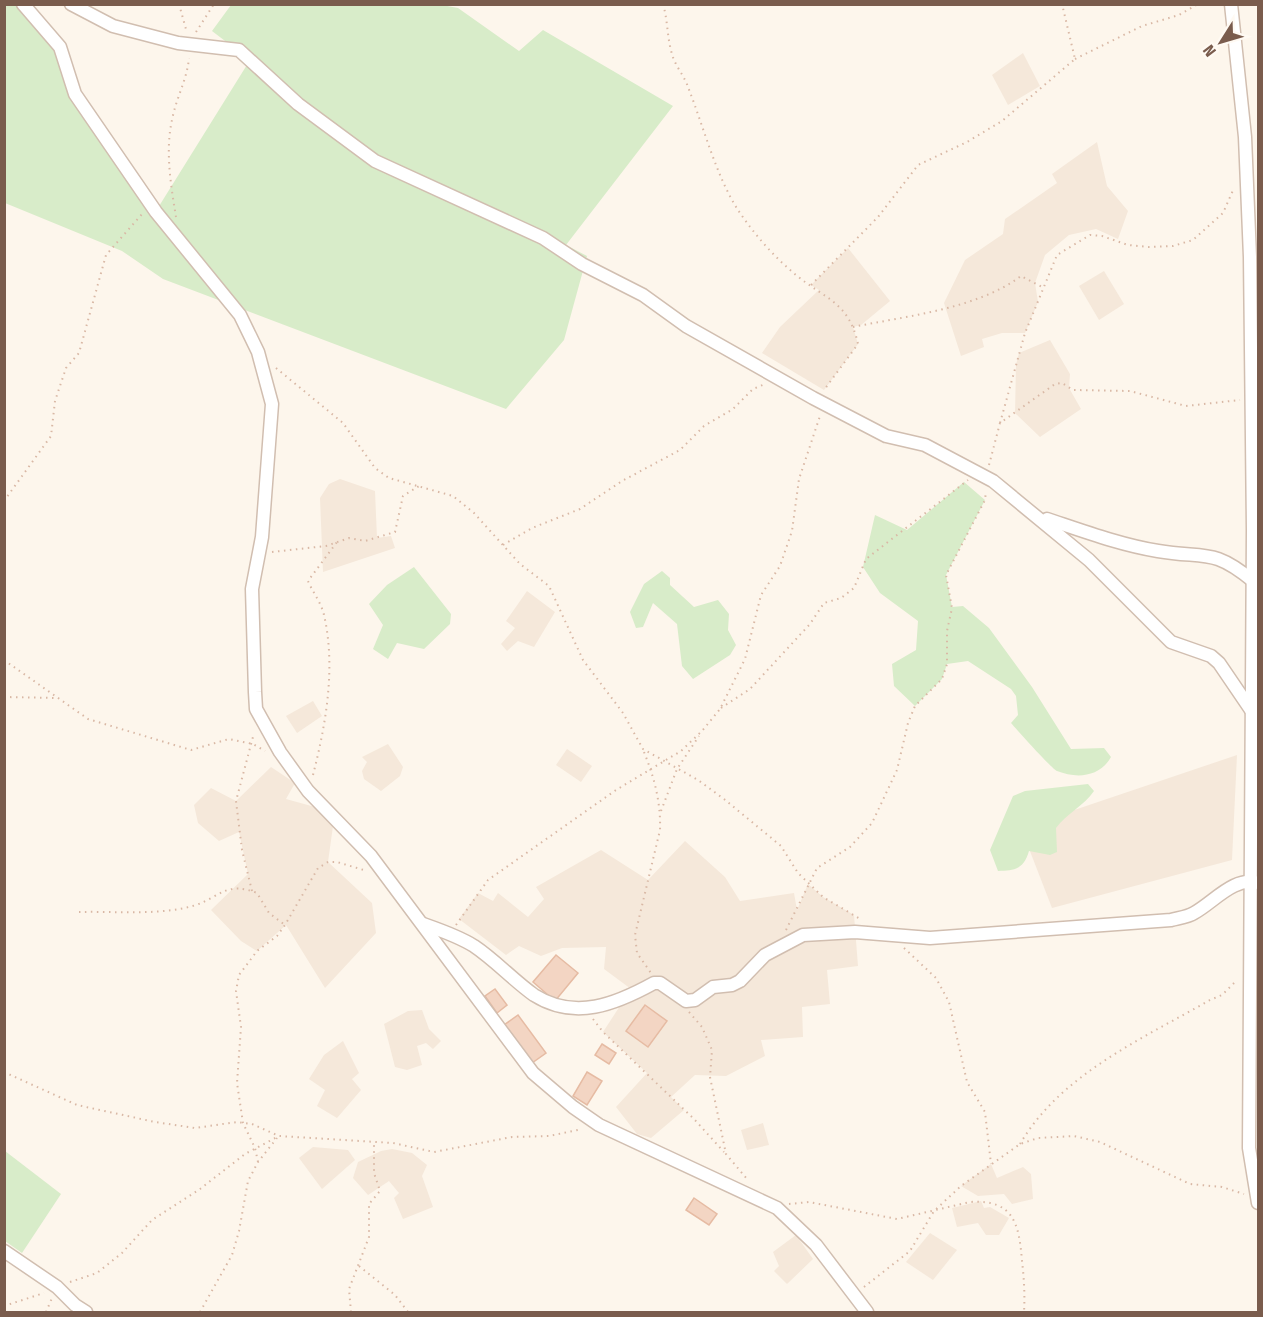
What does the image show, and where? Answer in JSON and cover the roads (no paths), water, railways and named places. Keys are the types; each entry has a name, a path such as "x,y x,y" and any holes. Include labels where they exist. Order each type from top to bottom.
{"street":[{"path":"23,4 60,47 75,94 183,247 197,259 240,315 258,352 272,404 270,463 260,553 252,589 256,709 280,752 308,790 360,842 533,1073 573,1107 599,1125 770,1205 797,1226 816,1245 867,1312"},
{"path":"71,4 113,26 190,45 239,50 298,104 375,161 543,238 582,264 643,295 686,327 783,382 886,436 924,445 982,475 1040,517 1089,560 1171,642 1210,656 1219,663 1251,710"},
{"path":"1231,4 1245,137 1252,399 1251,710 1254,881 1249,1148 1258,1201"},
{"path":"1040,517 1159,552 1204,554 1236,567 1253,581"},
{"path":"422,923 474,946 536,996 567,1009 587,1009 623,1000 654,983 660,983 686,1001 695,1000 713,987 732,985 740,981 765,955 803,935 855,932 930,938 1171,920 1192,915 1235,885 1254,881"},
{"path":"4,1251 57,1287 75,1305 86,1312"}]}
